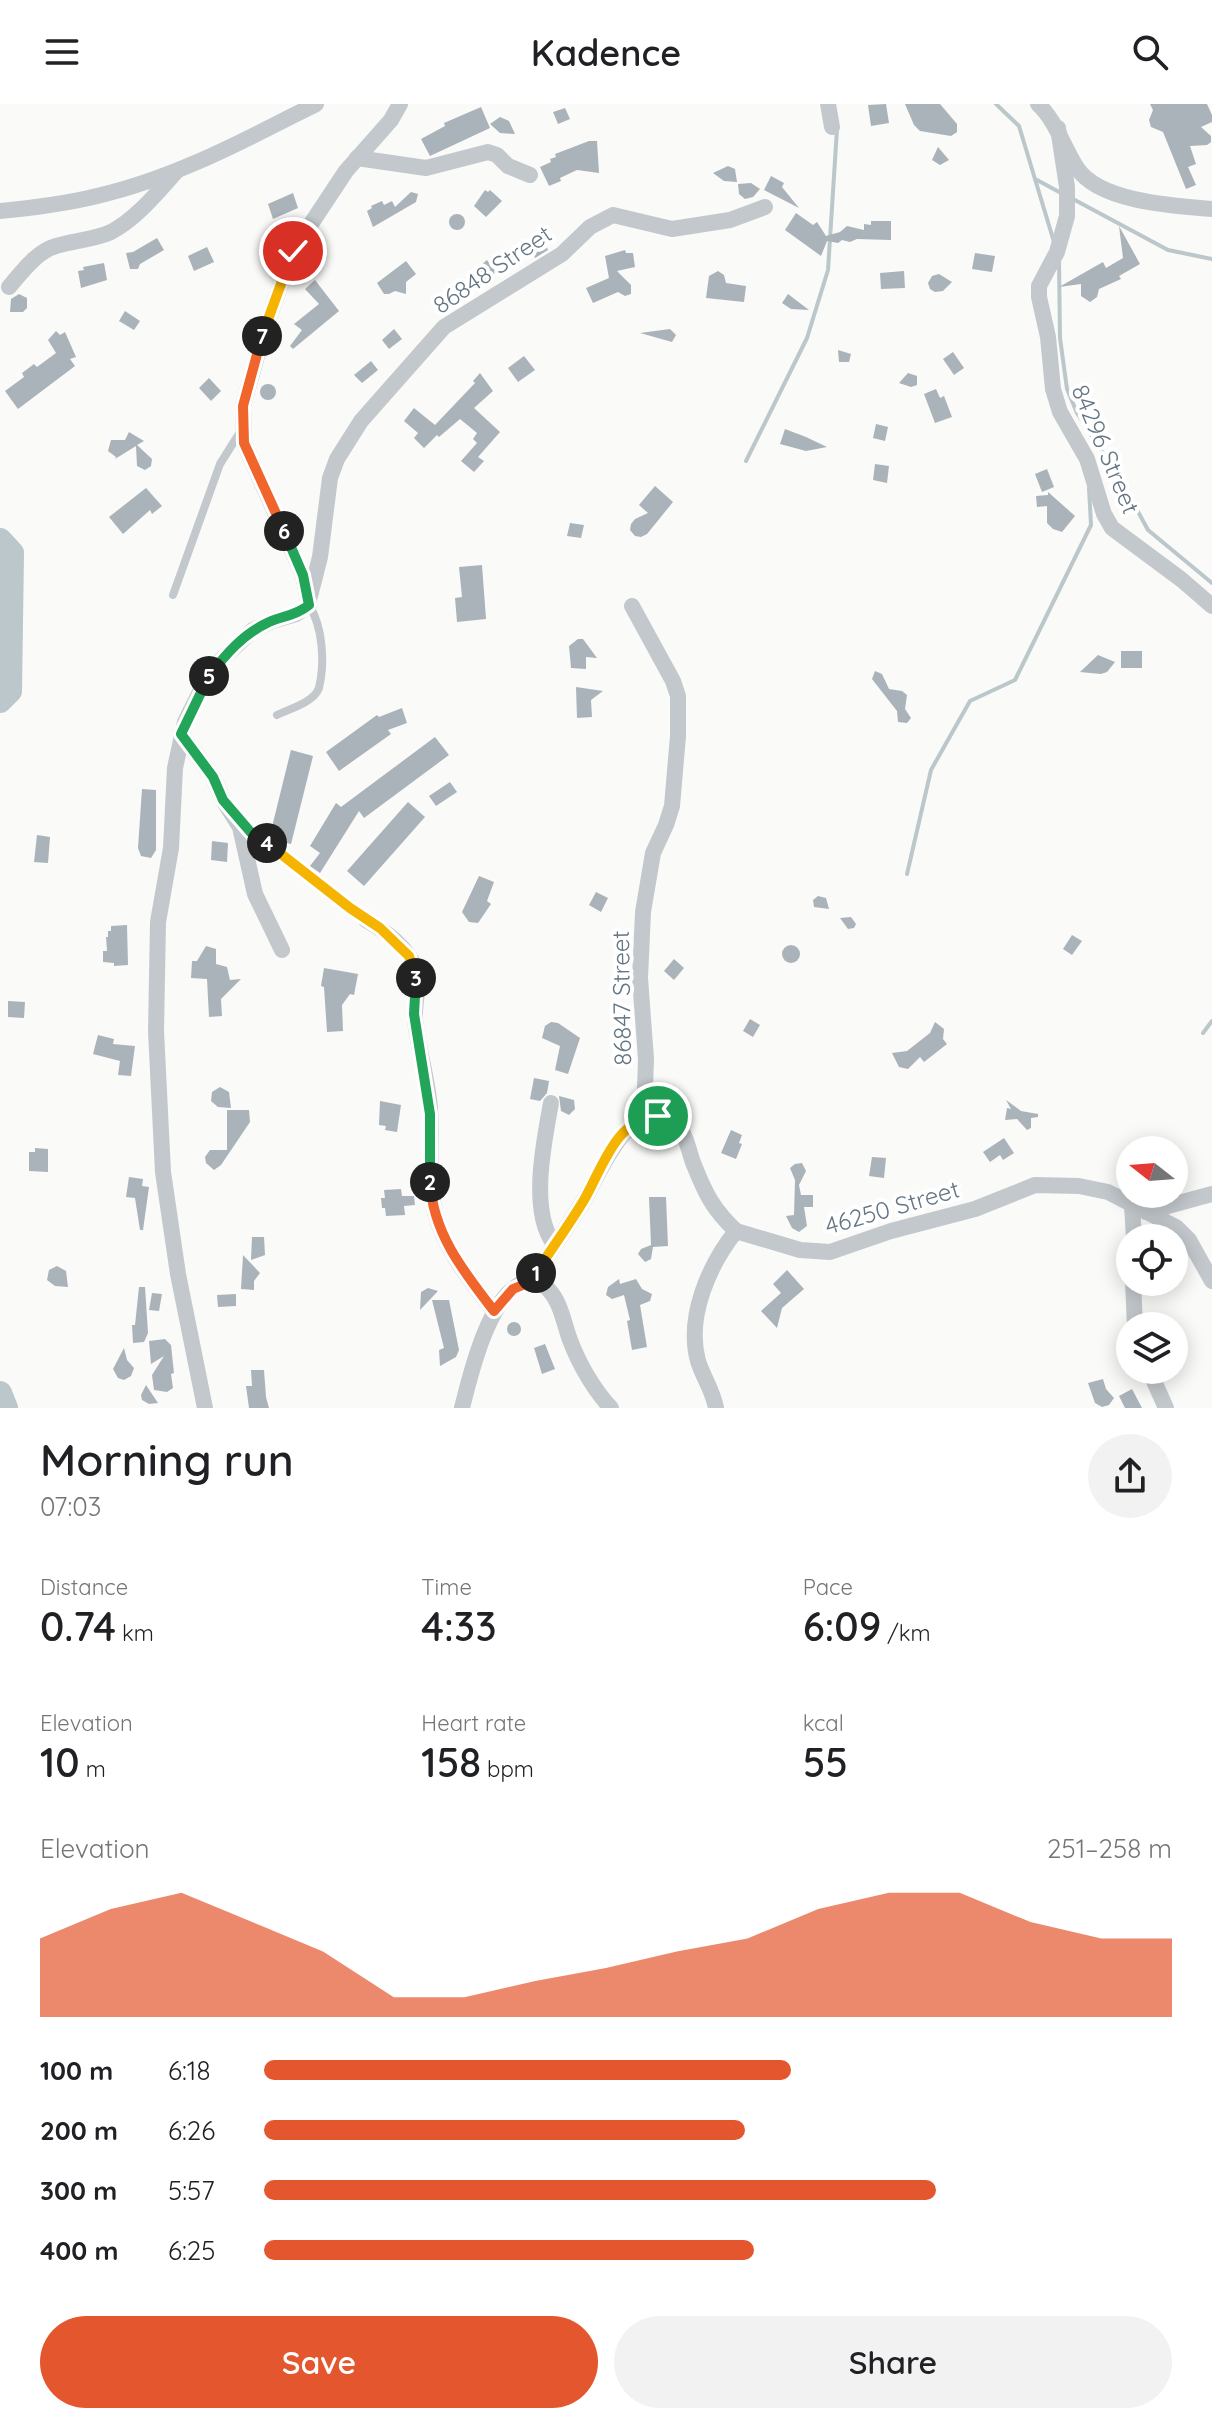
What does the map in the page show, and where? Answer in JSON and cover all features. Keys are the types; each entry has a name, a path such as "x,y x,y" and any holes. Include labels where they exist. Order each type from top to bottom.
{"street":[{"path":"0,211 99,196 177,171 316,104"},
{"path":"205,1408 178,1274 163,1172 156,1031 158,922 171,848 175,768 181,734 206,680 238,642 263,625 296,614 309,602 303,575 244,443 243,406 254,363 293,251 328,196 391,120 400,104"},
{"path":"828,104 832,127"},
{"path":"1038,104 1058,128 1067,152 1080,173 1102,187 1137,200 1212,209"},
{"name":"84296 Street","path":"1058,128 1067,187 1067,216 1057,252 1039,286 1039,297 1048,337 1053,389 1060,412 1087,459 1104,514 1112,528 1212,606"},
{"path":"357,158 426,168 488,152 497,155 508,166 530,175"},
{"path":"9,287 30,263 52,247 99,237 115,230 152,199 177,171"},
{"name":"86848 Street","path":"309,602 320,557 325,503 337,459 361,421 444,327 562,254 590,227 613,215 672,229 730,220 765,207"},
{"name":"86847 Street","path":"632,606 678,696 672,806 653,853 643,912 640,978 646,1059 644,1117"},
{"path":"181,734 213,777 240,827 255,894 282,950"},
{"path":"366,920 380,928 409,956 416,971 414,1014 418,1052 428,1091 430,1187 435,1211 442,1235 455,1258 494,1311"},
{"path":"551,1103 540,1191 543,1225 554,1244"},
{"path":"530,1282 585,1198 612,1146 625,1131 644,1117 658,1116 678,1126 715,1210 736,1231 713,1265 696,1320 698,1363 716,1408"},
{"name":"46250 Street","path":"736,1231 800,1250 830,1252 891,1231 975,1209 1024,1188 1047,1184 1096,1189 1176,1227 1212,1281"},
{"path":"1136,1224 1139,1209 1212,1194"},
{"path":"462,1408 494,1311 513,1289 530,1282 541,1283 556,1299 579,1359 611,1408"},
{"path":"1155,1384 1166,1408"}],"lane":[{"path":"173,595 220,464 243,428"},
{"path":"277,715 316,696 319,688 319,628 309,602"}],"path":[{"path":"254,836 285,855 366,920"}],"building":[{"path":"886,104 889,123 871,126 868,105"},
{"path":"905,104 940,104 957,124 957,132 951,136 920,131"},
{"path":"1150,104 1207,104 1212,122 1201,127 1211,136 1211,142 1190,146 1196,164 1188,167 1196,185 1186,189 1163,132 1151,127 1149,120 1153,110"},
{"path":"481,107 490,128 430,156 421,139 445,126 444,123"},
{"path":"565,108 570,119 558,124 553,112"},
{"path":"500,117 509,121 515,134 500,133 490,124"},
{"path":"597,141 599,173 577,170 549,186 540,167 551,162 555,154"},
{"path":"938,147 949,160 940,165 932,160"},
{"path":"728,166 735,169 737,182 724,181 713,173"},
{"path":"771,176 784,183 782,187 799,208 764,190"},
{"path":"751,183 760,189 753,197 745,199 739,194 738,184"},
{"path":"485,190 490,190 502,201 486,217 474,206"},
{"path":"411,192 418,194 416,202 373,227 367,211 371,206 392,201 395,207"},
{"path":"293,193 298,208 273,219 268,204"},
{"path":"796,213 813,225 817,222 826,236 840,232 847,226 864,230 864,224 871,225 871,221 891,221 891,240 827,241 821,256 785,230"},
{"path":"457,214 463,216 463,228 457,230 451,228 449,222 451,216"},
{"path":"1119,226 1140,264 1119,276 1121,279 1099,289 1097,297 1090,302 1081,296 1081,284 1059,287 1103,262 1106,268 1123,258"},
{"path":"157,238 164,250 140,264 138,269 130,269 126,253"},
{"path":"545,243 548,250 535,258 531,249"},
{"path":"207,247 214,262 194,271 188,256"},
{"path":"625,250 626,253 633,253 635,267 617,271 631,285 631,294 625,296 618,292 593,303 586,288 609,278 605,256"},
{"path":"975,253 995,256 992,272 972,269"},
{"path":"487,260 496,272 477,290 470,281 480,274 476,269"},
{"path":"406,261 416,274 406,282 406,294 395,291 384,294 377,283"},
{"path":"104,263 107,280 81,288 78,271"},
{"path":"718,271 724,275 726,283 746,286 744,302 706,298 709,276"},
{"path":"904,271 905,288 881,289 880,273"},
{"path":"939,274 952,282 943,291 935,292 928,283 932,276"},
{"path":"315,280 339,311 293,349 290,346 302,330 294,324 319,304 305,289"},
{"path":"19,294 27,298 27,308 23,312 10,312 11,299"},
{"path":"788,294 809,310 791,309 782,303"},
{"path":"125,311 140,321 134,330 119,321"},
{"path":"394,329 402,339 389,349 382,340"},
{"path":"670,329 676,335 672,342 640,333"},
{"path":"56,331 60,335 65,332 76,357 70,359 75,366 18,409 5,391 24,377 22,373 34,364 37,367 56,353 48,340"},
{"path":"838,350 851,354 849,362 839,362"},
{"path":"953,352 964,368 954,375 943,359"},
{"path":"524,356 535,370 518,382 508,368"},
{"path":"371,361 378,370 362,383 354,375"},
{"path":"480,373 493,391 474,408 500,432 478,457 484,461 474,472 461,461 477,443 473,439 477,433 460,419 424,448 414,438 418,433 404,421 414,408 435,425 475,383 473,381"},
{"path":"908,373 917,376 917,385 911,387 899,383"},
{"path":"209,378 221,391 211,401 199,388"},
{"path":"268,384 274,386 274,398 268,400 262,398 260,392 262,386"},
{"path":"936,389 940,398 944,396 952,417 935,423 924,394"},
{"path":"876,424 888,427 885,441 873,438"},
{"path":"785,429 827,447 806,451 780,444"},
{"path":"129,432 144,441 137,445 152,459 151,466 145,470 137,466 136,446 115,459 108,451 111,440 125,440"},
{"path":"875,464 889,466 887,483 873,480"},
{"path":"1047,469 1054,487 1042,492 1035,474"},
{"path":"655,486 673,502 647,534 635,536 630,530 631,524 648,513 639,505"},
{"path":"146,488 162,506 152,514 150,510 123,534 109,517"},
{"path":"1048,492 1075,516 1062,532 1047,523 1047,506 1037,507 1036,496 1048,495"},
{"path":"570,523 584,525 581,538 567,536"},
{"path":"482,565 486,619 457,622 455,598 462,597 459,567"},
{"path":"583,639 597,658 586,657 586,669 571,668 569,646"},
{"path":"1121,651 1142,651 1142,668 1121,668"},
{"path":"1098,655 1115,662 1107,672 1080,672"},
{"path":"875,671 882,674 889,689 907,695 905,709 911,718 907,723 898,722 897,711 872,679"},
{"path":"576,687 603,691 591,700 592,717 577,718"},
{"path":"402,708 407,723 388,730 391,734 339,771 326,752 377,715 379,717"},
{"path":"435,737 449,755 364,818 359,811 320,873 310,866 320,853 310,846 336,803 341,807"},
{"path":"291,750 313,756 291,844 269,839"},
{"path":"450,782 457,792 436,806 429,796"},
{"path":"142,789 156,790 156,850 151,858 141,856 138,848"},
{"path":"408,802 425,817 364,886 347,871"},
{"path":"37,835 50,837 48,863 34,862"},
{"path":"212,841 228,843 227,862 211,860"},
{"path":"479,876 494,882 487,901 491,904 478,923 469,922 462,912"},
{"path":"596,892 608,898 601,912 589,905"},
{"path":"818,896 826,898 829,909 814,907 813,900"},
{"path":"851,917 856,924 848,929 840,918"},
{"path":"127,925 128,965 114,966 114,963 103,962 103,951 107,951 106,937 111,926"},
{"path":"1072,935 1082,941 1072,955 1063,949"},
{"path":"791,945 800,954 791,963 782,954"},
{"path":"206,946 216,949 216,964 227,967 230,980 241,979 221,999 222,1016 209,1017 207,979 191,978 192,961 197,961"},
{"path":"674,959 684,968 674,980 664,971"},
{"path":"324,968 358,974 354,995 350,994 342,1005 343,1031 327,1032 324,987 321,986"},
{"path":"8,1001 25,1002 24,1018 8,1017"},
{"path":"750,1019 760,1025 753,1037 743,1031"},
{"path":"551,1022 558,1023 580,1038 568,1074 555,1070 560,1046 542,1038 545,1026"},
{"path":"935,1022 944,1029 943,1039 947,1044 924,1062 920,1057 908,1069 899,1067 892,1053 907,1051 930,1033"},
{"path":"98,1035 114,1039 113,1044 135,1046 131,1076 118,1075 120,1061 93,1054"},
{"path":"534,1078 549,1081 547,1093 540,1101 530,1099"},
{"path":"220,1087 229,1092 231,1108 218,1107 211,1101 212,1092"},
{"path":"559,1096 574,1100 575,1109 569,1115 561,1111"},
{"path":"1006,1100 1021,1111 1038,1114 1038,1117 1031,1118 1031,1128 1027,1130 1017,1119 1005,1120 1007,1108 1011,1109"},
{"path":"380,1101 401,1105 397,1132 385,1130 386,1126 379,1125"},
{"path":"227,1110 249,1110 250,1122 221,1165 214,1170 206,1163 205,1157 210,1150 227,1150"},
{"path":"731,1130 742,1135 736,1159 721,1153"},
{"path":"1004,1138 1014,1153 1003,1160 1000,1155 990,1162 983,1152"},
{"path":"35,1148 48,1149 48,1172 29,1171 29,1152 35,1152"},
{"path":"872,1157 886,1158 884,1178 869,1176"},
{"path":"802,1163 806,1171 799,1185 801,1195 813,1195 813,1207 804,1207 807,1226 799,1232 792,1228 786,1216 794,1215 795,1180 790,1168"},
{"path":"129,1177 143,1179 142,1186 149,1187 143,1230 140,1230 135,1198 126,1197"},
{"path":"401,1189 402,1196 414,1196 415,1205 404,1206 405,1215 386,1216 381,1198 385,1198 384,1190"},
{"path":"649,1197 666,1197 668,1246 653,1247 651,1259 645,1262 638,1254 641,1249 651,1245"},
{"path":"252,1237 264,1237 265,1255 251,1260"},
{"path":"243,1255 260,1273 254,1281 254,1290 241,1289"},
{"path":"57,1266 66,1271 68,1287 55,1286 47,1280 49,1270"},
{"path":"787,1270 804,1289 782,1308 777,1328 761,1311 781,1293 773,1284"},
{"path":"619,1279 620,1284 636,1279 642,1289 652,1294 650,1301 640,1305 647,1347 632,1350 624,1295 612,1299 606,1295 608,1287"},
{"path":"139,1287 145,1287 148,1333 144,1342 133,1343 132,1325 135,1325"},
{"path":"428,1288 438,1291 420,1310 421,1292"},
{"path":"152,1293 162,1294 159,1311 149,1310"},
{"path":"236,1294 236,1306 218,1307 217,1295"},
{"path":"432,1300 449,1300 459,1350 456,1357 440,1366 439,1350 444,1348"},
{"path":"514,1322 521,1329 514,1336 507,1329"},
{"path":"165,1339 171,1345 174,1373 171,1374 173,1388 167,1392 154,1390 152,1375 164,1356 151,1364 149,1341"},
{"path":"545,1344 555,1369 542,1374 534,1348"},
{"path":"124,1348 127,1360 134,1368 131,1376 124,1380 118,1378 113,1369"},
{"path":"251,1370 264,1370 269,1408 249,1408 246,1386 252,1386"},
{"path":"1103,1379 1106,1389 1114,1398 1109,1405 1102,1407 1095,1403 1088,1383"},
{"path":"146,1385 158,1403 149,1404 142,1400"},
{"path":"1132,1389 1142,1408 1125,1408 1119,1396"}],"waterway":[{"path":"996,104 1019,126 1054,242"},
{"path":"746,461 807,338 828,270 837,129"},
{"path":"1037,180 1061,193"},
{"path":"1073,199 1168,250 1212,259"},
{"path":"1059,262 1060,338 1067,389 1077,413 1123,484 1148,530 1212,583"},
{"path":"907,874 931,770 970,701 1015,680 1091,525 1089,488"},
{"path":"0,540 12,553 10,691 0,701"},
{"path":"1203,1033 1212,1021"},
{"path":"0,1393 6,1408"}],"route":[{"path":"293,251 254,363 243,406 243,428 244,443 251,462 303,575 309,605 296,614 253,630 238,642 206,680 181,734 213,777 223,800 254,836 285,855 350,908 380,928 409,956 416,971 414,1014 418,1052 428,1091 430,1187 435,1211 442,1235 455,1258 494,1311 513,1289 530,1282 585,1198 612,1146 644,1117 658,1116"}]}
